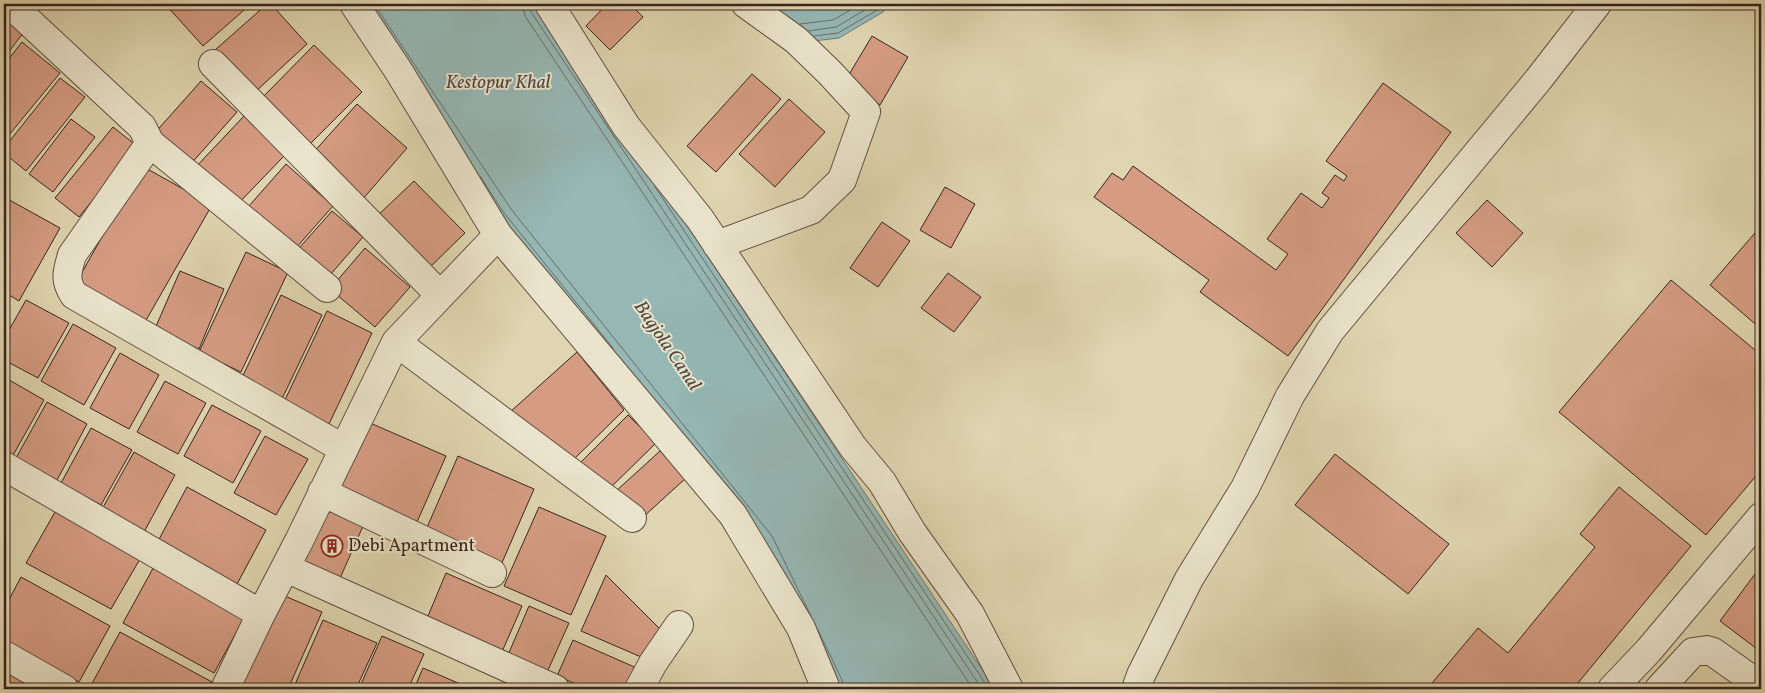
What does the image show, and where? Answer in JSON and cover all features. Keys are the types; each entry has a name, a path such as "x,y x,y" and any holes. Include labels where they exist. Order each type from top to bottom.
{"street":[{"path":"10,4 142,127 150,143 327,288"},
{"path":"354,4 398,70 498,235 733,515 801,628 826,689"},
{"path":"549,4 626,126 700,219 853,447 882,482 912,532 970,614 1009,689"},
{"path":"717,246 811,210 842,180 866,112 796,40 746,4"},
{"path":"1136,689 1141,675 1189,579 1245,488 1290,396 1330,331 1538,80 1597,4"},
{"path":"213,64 440,295"},
{"path":"150,143 72,255 66,277 69,288 74,295 344,450"},
{"path":"225,689 396,342 498,235"},
{"path":"396,342 632,518"},
{"path":"4,466 261,614"},
{"path":"322,492 492,573"},
{"path":"1612,689 1649,650 1761,516"},
{"path":"286,568 555,689"},
{"path":"639,689 652,663 679,625"},
{"path":"1659,689 1693,652 1707,650 1713,652 1761,686"},
{"path":"4,655 64,689"}],"water":[{"name":"Kestopur Khal","path":"351,4 540,4 995,689 826,689 757,547 495,220"},
{"path":"739,4 890,4 883,12 839,38 788,44"}],"building":[{"path":"165,4 251,4 203,46"},
{"path":"267,4 271,4 307,44 254,93 215,50"},
{"path":"607,4 630,4 643,17 610,50 586,26"},
{"path":"4,16 24,32 4,58"},
{"path":"872,36 908,57 880,105 844,83"},
{"path":"22,42 60,73 4,141 4,65"},
{"path":"314,45 362,92 309,145 261,99"},
{"path":"752,74 781,99 716,172 687,146"},
{"path":"60,78 85,97 26,171 4,153 4,148"},
{"path":"201,81 237,112 189,166 153,135"},
{"path":"1383,83 1451,132 1288,356 1200,292 1209,280 1094,197 1112,173 1123,180 1133,166 1276,270 1288,254 1267,239 1301,193 1322,208 1329,198 1322,193 1335,175 1344,181 1347,176 1326,161"},
{"path":"789,99 825,132 775,187 739,154"},
{"path":"357,104 407,148 362,200 311,155"},
{"path":"244,116 285,155 234,208 193,170"},
{"path":"71,119 95,137 53,192 29,174"},
{"path":"113,127 137,146 79,217 55,198"},
{"path":"286,164 333,206 289,256 241,215"},
{"path":"142,166 212,205 145,322 76,283"},
{"path":"414,181 465,233 425,272 374,219"},
{"path":"945,187 975,204 951,248 920,230"},
{"path":"4,197 60,228 19,301 4,292"},
{"path":"1487,200 1523,233 1492,267 1456,233"},
{"path":"332,211 363,237 324,282 293,255"},
{"path":"882,222 910,241 878,287 850,268"},
{"path":"1761,226 1761,329 1710,285"},
{"path":"365,248 410,287 375,327 330,289"},
{"path":"246,252 288,272 241,372 199,352"},
{"path":"180,271 224,289 199,349 154,331"},
{"path":"948,273 981,297 954,332 921,308"},
{"path":"1671,280 1761,355 1761,470 1706,535 1559,412"},
{"path":"281,295 322,315 281,401 240,382"},
{"path":"26,300 69,323 38,378 4,360 4,339"},
{"path":"327,311 372,333 329,424 284,402"},
{"path":"73,324 116,348 84,405 41,381"},
{"path":"577,352 624,410 567,466 510,412"},
{"path":"120,353 159,375 129,429 90,408"},
{"path":"4,377 44,400 11,459 4,454"},
{"path":"165,381 206,403 178,454 137,432"},
{"path":"47,402 87,424 57,480 16,458"},
{"path":"212,405 261,431 233,483 184,456"},
{"path":"628,415 656,443 605,493 577,466"},
{"path":"361,419 446,456 417,522 332,486"},
{"path":"91,428 132,450 101,505 61,483"},
{"path":"265,436 308,459 276,515 234,493"},
{"path":"660,451 686,478 641,519 615,492"},
{"path":"134,452 175,475 144,532 102,509"},
{"path":"1335,454 1449,544 1408,594 1295,505"},
{"path":"458,456 534,489 501,565 425,532"},
{"path":"187,487 266,530 236,586 157,543"},
{"path":"1619,487 1691,546 1573,689 1427,689 1478,628 1508,653 1595,547 1580,534"},
{"name":"Debi Apartment","path":"326,507 364,524 337,585 299,569"},
{"path":"539,507 606,536 571,615 504,586"},
{"path":"55,512 140,559 111,609 26,563"},
{"path":"157,561 248,611 214,673 123,623"},
{"path":"1761,566 1761,652 1720,621"},
{"path":"446,573 522,606 498,661 423,628"},
{"path":"606,575 661,630 648,660 581,631"},
{"path":"21,577 110,626 79,682 4,640 4,609"},
{"path":"278,593 322,612 288,689 236,689"},
{"path":"529,606 569,623 544,679 505,662"},
{"path":"323,620 377,643 356,689 293,689"},
{"path":"120,632 212,682 208,689 89,689"},
{"path":"382,636 424,654 408,689 359,689"},
{"path":"573,640 639,669 630,689 588,689 557,676"},
{"path":"423,668 472,689 414,689"},
{"path":"4,671 25,682 21,689 4,689"}],"place":[{"name":"Debi Apartment","path":"332,546"}],"water label":[{"name":"Bagjola Canal","path":"667,346"}]}
